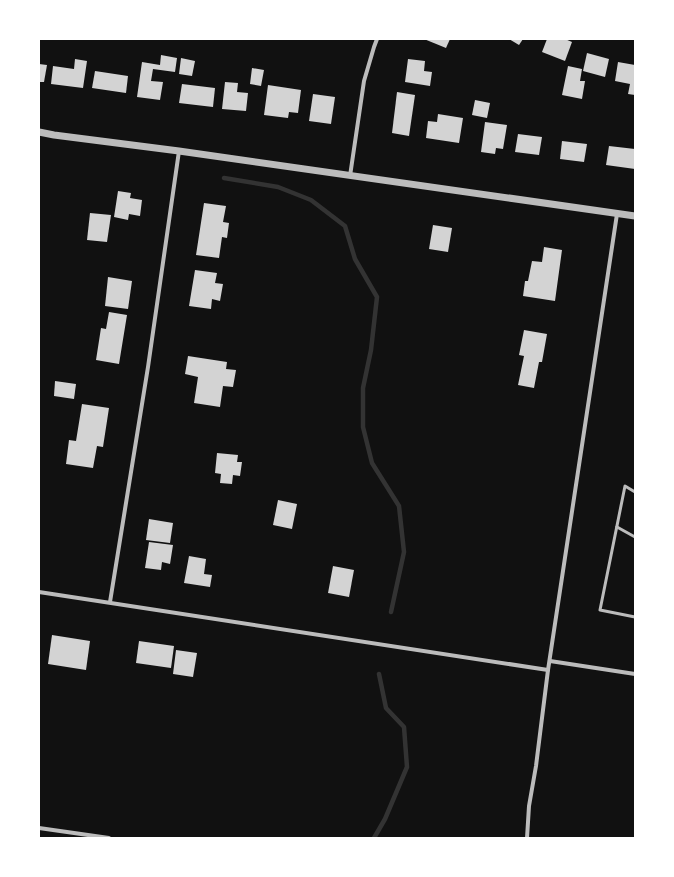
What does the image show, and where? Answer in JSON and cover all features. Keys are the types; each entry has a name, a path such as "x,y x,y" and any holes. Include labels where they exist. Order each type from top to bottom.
{"street":[{"path":"350,176 364,81 377,39"},
{"path":"39,132 635,216"},
{"path":"110,602 148,367 179,151"},
{"path":"527,838 529,806 536,766 548,670 617,214"},
{"path":"39,592 548,670"},
{"path":"550,661 635,674"},
{"path":"40,828 109,838"}],"lane":[{"path":"635,492 625,486 600,610 635,617"},
{"path":"617,527 635,537"}],"building":[{"path":"424,39 450,39 446,48"},
{"path":"509,39 523,39 519,45"},
{"path":"547,39 565,39 572,42 565,61 542,52"},
{"path":"587,53 609,59 605,77 583,71"},
{"path":"161,55 177,58 175,72 153,69 151,81 163,82 160,100 137,97 142,62 160,65"},
{"path":"181,58 195,61 192,76 179,74"},
{"path":"75,59 87,61 83,88 51,84 53,66 74,69"},
{"path":"408,59 425,61 424,71 432,72 430,86 405,82"},
{"path":"618,62 635,65 635,95 628,94 630,84 615,81"},
{"path":"39,64 47,65 44,82 39,82"},
{"path":"568,66 582,69 580,81 585,81 582,99 562,95"},
{"path":"252,68 264,70 261,86 250,84"},
{"path":"95,71 128,76 126,93 92,88"},
{"path":"225,82 238,83 237,92 248,93 246,111 222,109"},
{"path":"182,84 215,88 213,107 179,103"},
{"path":"268,85 301,90 298,113 289,112 288,118 264,115"},
{"path":"397,92 415,95 409,136 392,133"},
{"path":"313,94 335,97 331,124 309,121"},
{"path":"475,100 490,103 487,118 472,115"},
{"path":"438,114 463,118 459,143 426,138 428,121 437,122"},
{"path":"485,122 507,125 503,149 496,148 495,154 481,152"},
{"path":"518,134 542,137 539,155 515,152"},
{"path":"562,141 587,144 584,162 560,159"},
{"path":"609,146 635,149 635,169 606,165"},
{"path":"118,191 131,193 130,198 142,200 140,216 129,214 128,220 114,217"},
{"path":"204,203 226,206 223,222 229,223 227,238 222,237 219,258 196,255"},
{"path":"90,213 111,215 107,242 87,240"},
{"path":"433,225 452,228 448,252 429,249"},
{"path":"544,247 562,250 555,301 523,296 525,281 528,281 532,261 542,262"},
{"path":"195,270 217,273 215,283 223,284 220,301 212,299 211,309 189,306"},
{"path":"108,277 132,281 128,309 105,306"},
{"path":"109,312 127,315 119,364 96,360 101,328 106,329"},
{"path":"524,330 547,334 542,362 539,362 534,388 518,385 524,356 519,355"},
{"path":"188,356 227,362 226,369 236,370 233,387 223,386 220,407 194,403 198,377 185,374"},
{"path":"55,381 76,384 74,399 54,396"},
{"path":"82,404 109,408 103,447 97,446 93,468 66,464 69,440 76,441"},
{"path":"217,453 238,455 237,462 242,462 240,476 233,475 232,484 220,483 221,474 215,473"},
{"path":"278,500 297,504 292,529 273,525"},
{"path":"149,519 173,523 170,543 146,540"},
{"path":"149,542 173,545 170,564 162,562 161,570 145,568"},
{"path":"189,556 206,559 204,574 212,575 210,587 184,583"},
{"path":"333,566 354,570 349,597 328,593"},
{"path":"52,635 90,641 86,670 48,664"},
{"path":"139,641 174,646 171,668 136,663"},
{"path":"176,650 197,653 193,677 173,674"}],"waterway":[{"path":"224,178 278,187 311,200 345,226 355,259 377,297 371,350 363,388 363,427 372,463 399,506 404,552 391,612"},
{"path":"374,838 385,819 407,767 404,727 386,708 379,674"}]}
